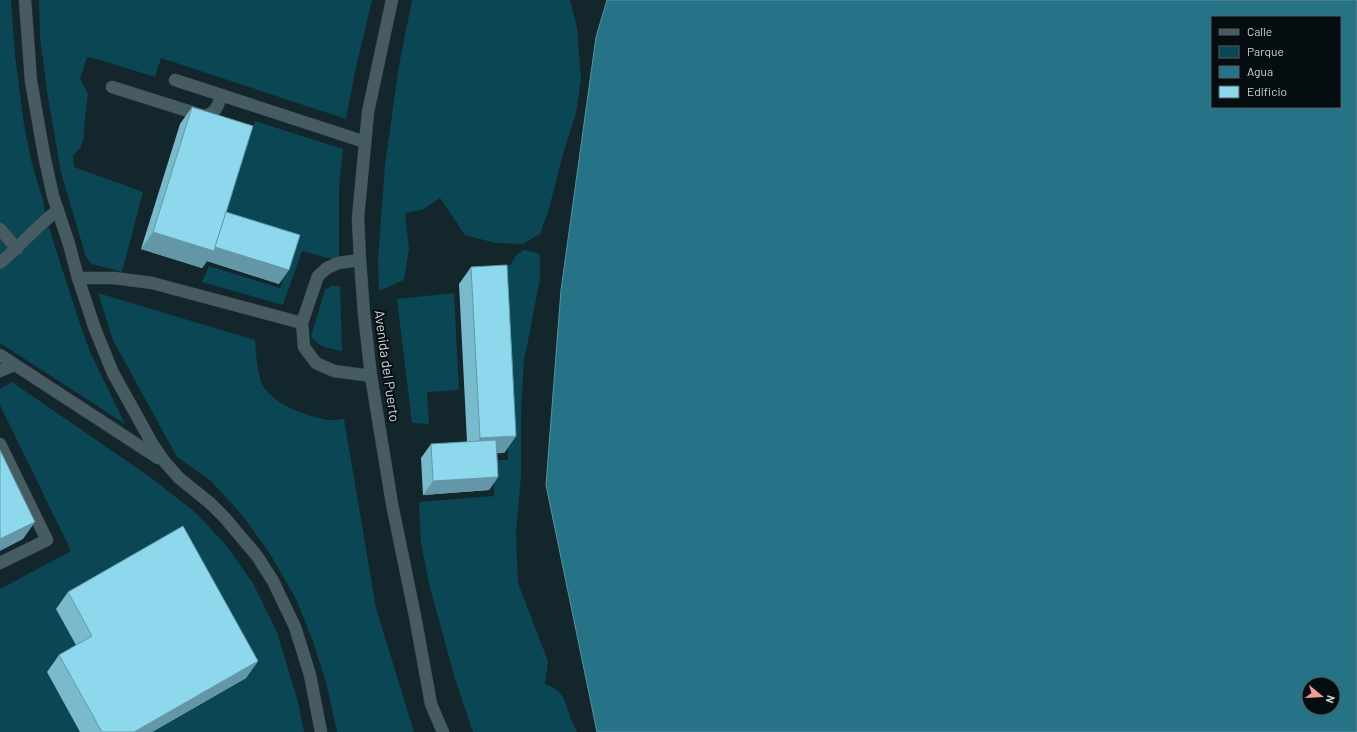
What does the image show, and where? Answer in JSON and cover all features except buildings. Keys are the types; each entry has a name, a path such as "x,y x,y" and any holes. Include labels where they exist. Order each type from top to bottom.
{"street":[{"path":"25,0 31,81 44,155 53,196 95,329 113,373 153,445 164,461 179,478 210,503 225,518 257,556 273,581 295,627 308,669 321,732"},
{"name":"Avenida del Puerto","path":"392,0 368,112 358,218 360,260 371,376 392,504 431,704 443,732"},
{"path":"175,80 365,142"},
{"path":"112,87 204,116 212,114 216,110 222,95"},
{"path":"0,263 17,249 46,219 58,210"},
{"path":"0,229 17,249"},
{"path":"360,260 338,263 327,268 318,276 302,323 304,347 316,363 334,371 371,376"},
{"path":"78,278 114,278 152,283 302,323"},
{"path":"0,355 164,461"},
{"path":"0,371 14,364"},
{"path":"0,444 47,540 0,563"}],"green space":[{"path":"0,0 11,0 15,55 24,125 32,164 43,200 46,219 91,354 125,424 0,343"},
{"path":"39,0 372,0 355,72 346,119 161,58 155,77 87,57 80,79 88,94 84,137 81,147 73,156 74,167 143,192 122,272 92,264 86,257 61,173 47,91 40,37"},
{"path":"412,0 570,0 577,28 581,79 576,113 564,151 548,212 540,234 523,244 495,243 465,235 440,198 422,210 405,213 409,249 404,280 379,291 378,260 385,165 399,65"},
{"path":"255,121 343,149 339,187 339,261 302,251 283,305 202,282 209,266 280,288 294,245 222,222"},
{"path":"523,250 540,255 540,279 524,361 521,412 521,477 516,533 518,583 548,661 545,684 558,691 563,697 577,732 473,732 456,682 430,588 421,543 419,502 494,496 492,460 508,460 501,266 510,265 515,257"},
{"path":"331,286 340,286 342,351 321,345 311,336 325,290"},
{"path":"98,293 255,340 259,376 268,393 292,409 311,416 328,420 344,419 376,608 414,732 337,732 327,686 314,644 296,599 270,554 243,516 211,481 177,457 113,340"},
{"path":"454,293 459,390 427,392 429,424 412,423 397,299"},
{"path":"12,382 150,477 196,513 226,545 254,585 277,632 298,702 304,732 0,732 0,589 71,551 0,405 0,389"}],"water":[{"path":"607,0 1357,0 1357,732 597,732 546,485 561,290 596,37"}]}
